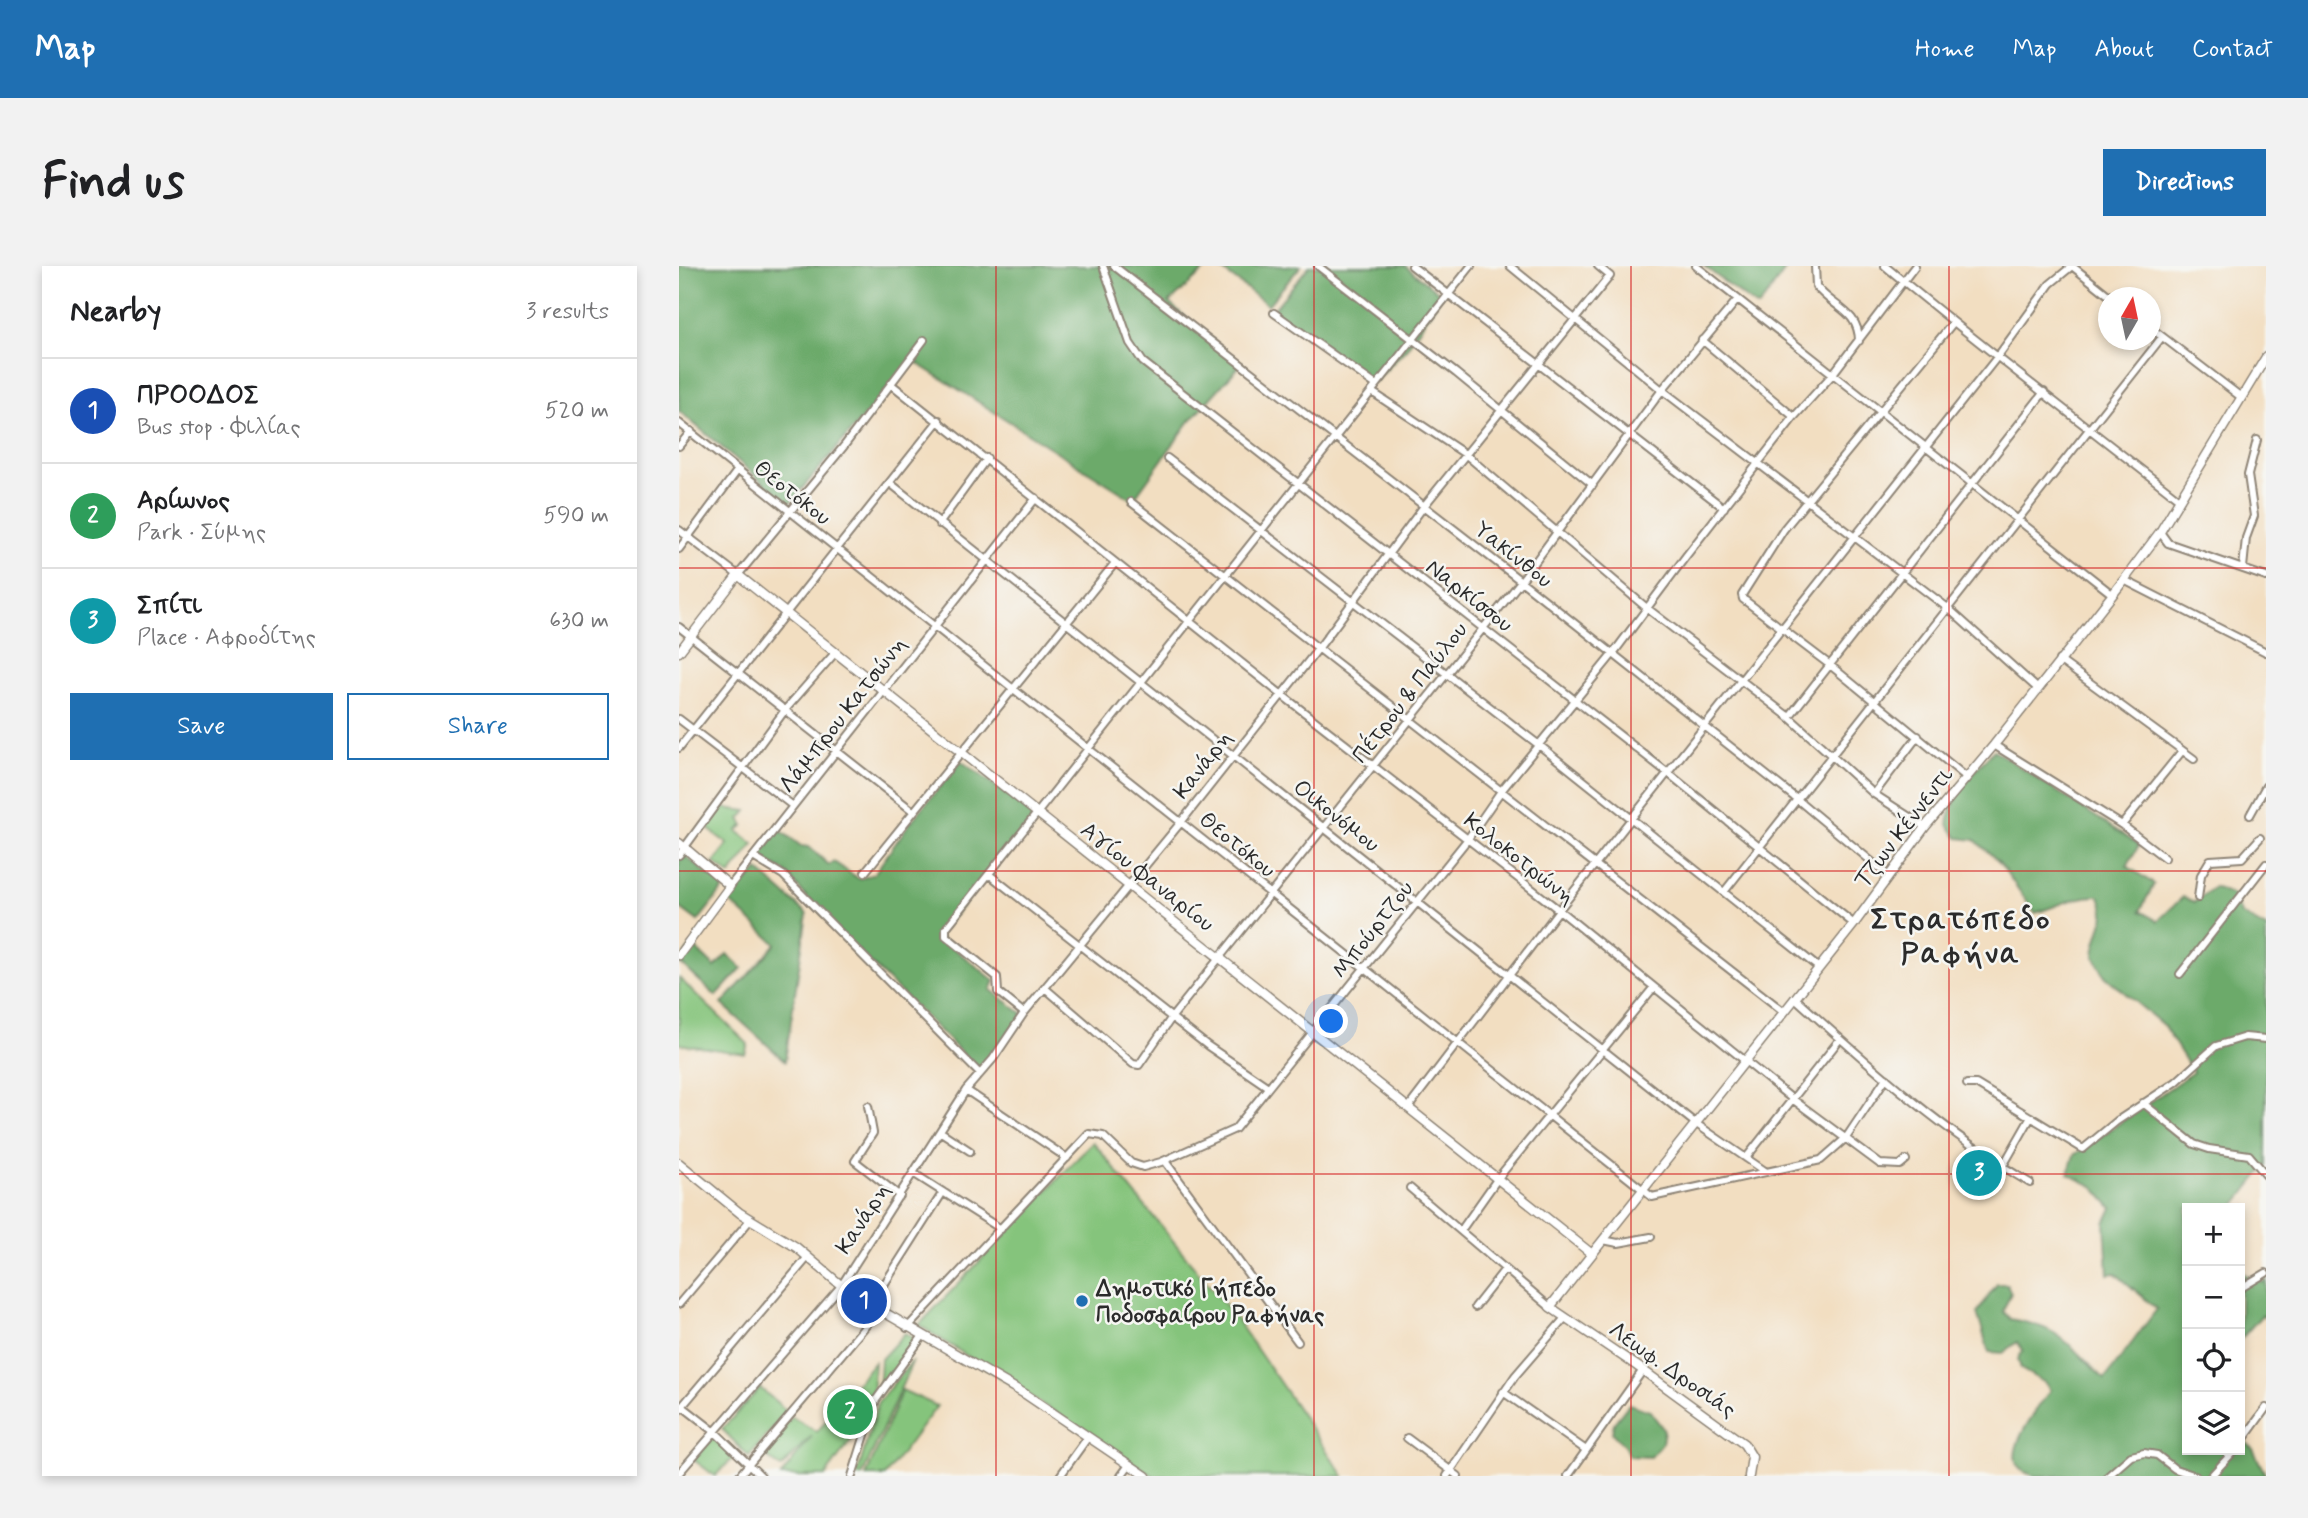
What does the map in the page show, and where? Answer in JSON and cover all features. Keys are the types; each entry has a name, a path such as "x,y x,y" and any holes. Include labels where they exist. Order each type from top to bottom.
{"street":[{"name":"Ναρκίσσου","path":"1103,266 1130,343 1143,362 1762,847 1854,924"},
{"name":"Υακίνθου","path":"1114,266 1521,581 1798,800 1888,876"},
{"path":"1318,266 1414,339 1593,485"},
{"path":"1412,266 1724,508"},
{"path":"1024,1013 998,992 996,976 944,932 1471,266"},
{"path":"1510,266 1662,390 1949,610 2038,690"},
{"name":"Κανάρη","path":"679,1473 841,1286 966,1090 1024,1013 1282,695 1500,409 1610,276 1598,266"},
{"path":"1696,266 2112,594"},
{"path":"1815,266 1816,286 1846,309 1859,326 1859,341"},
{"path":"1885,266 1952,324 1998,356 2179,500"},
{"name":"Μπούρτζου","path":"907,1328 1089,1134 1098,1133 1134,1165 1149,1166 1235,1129 1416,900 1467,840 1501,791 1612,655 1758,463 1832,375 1915,266"},
{"path":"1408,1108 1595,865 1998,356 2050,284 2072,266 2098,287"},
{"name":"Πέτρου & Παύλου","path":"1046,989 1130,1062 1139,1065 1172,1017 1220,956 1326,828 1482,627 1521,581 1662,390 1738,299"},
{"path":"1274,313 1465,454 1648,609 1789,717 1832,753 1874,794 1925,827"},
{"path":"1952,324 1762,559 1742,595 1743,599 1830,665 1966,777"},
{"path":"1724,892 2162,337 2241,397"},
{"path":"679,652 924,340"},
{"path":"1702,340 1794,417"},
{"name":"Τζων Κέννεντι","path":"1550,1307 1744,1058 1854,924 1925,827 1994,745 2124,580 2160,532 2266,357"},
{"name":"Κολοκοτρώνη","path":"891,384 1559,911 1791,1098 1881,1165 1901,1166 1906,1160"},
{"path":"1789,717 2044,392"},
{"path":"679,748 741,674 939,420"},
{"name":"Θεοτόκου","path":"679,423 838,548 934,628 1182,821 1641,1190"},
{"path":"679,446 691,431"},
{"path":"2243,568 2246,538 2254,516 2248,475 2257,440"},
{"path":"939,524 987,458"},
{"path":"1167,458 1539,745 1819,968"},
{"path":"679,549 737,471"},
{"name":"Οικονόμου","path":"890,483 1695,1122 1765,1171"},
{"name":"Λάμπρου Κατσώνη","path":"679,955 730,886 1036,498"},
{"path":"1131,502 1783,1012"},
{"name":"Αγίου Φαναρίου","path":"679,530 1220,956 1592,1254"},
{"path":"2160,532 2168,542 2266,577"},
{"path":"865,872 1115,563"},
{"path":"2124,580 2266,652"},
{"path":"679,627 913,811"},
{"path":"730,886 681,849 785,710 835,653"},
{"path":"2059,660 2194,759"},
{"path":"679,719 793,806"},
{"path":"1874,794 1918,736"},
{"path":"1994,745 2122,825 2165,858"},
{"path":"2122,825 2182,751"},
{"path":"2250,815 2266,786"},
{"path":"2198,898 2201,875 2210,860 2242,858 2260,838"},
{"path":"753,857 783,875 980,1074"},
{"path":"2180,974 2266,864"},
{"path":"990,875 1172,1017 1268,1087"},
{"path":"1462,1229 1498,1178 1654,987"},
{"path":"1795,998 1886,1078 2003,1167 2030,1184"},
{"path":"1967,1084 1976,1084 2083,1149 2143,1103 2176,1082 2215,1046 2245,1037 2266,1038"},
{"path":"1746,1158 1840,1039"},
{"path":"1641,1190 1655,1197 1821,1160 1846,1138 1886,1078"},
{"path":"966,1090 1067,1158"},
{"path":"2143,1103 2194,1144 2209,1149 2249,1154 2266,1175"},
{"path":"868,1106 873,1133 855,1161 900,1196"},
{"path":"1988,1192 2031,1117"},
{"path":"941,1132 970,1151"},
{"path":"1165,1161 1298,1342"},
{"path":"679,1163 750,1220 792,1244 841,1286 922,1337 1025,1394 1146,1476"},
{"path":"913,1173 1001,1229"},
{"path":"1410,1188 1462,1229 1550,1307"},
{"path":"739,1476 875,1307 943,1192"},
{"path":"679,1304 750,1220"},
{"path":"1603,1240 1618,1243 1651,1237"},
{"path":"761,1476 715,1431 681,1408 808,1257"},
{"path":"1475,1307 1505,1269"},
{"path":"2245,1286 2266,1273"},
{"name":"Λεωφ. Δροσιάς","path":"1550,1307 1643,1370 1744,1444 1752,1457 1749,1476"},
{"path":"1449,1473 1503,1392 1564,1319"},
{"path":"852,1476 876,1400 922,1337"},
{"path":"1568,1476 1643,1370"},
{"path":"1503,1392 1586,1450"},
{"path":"2245,1437 2266,1408"},
{"path":"1060,1476 1089,1437"},
{"path":"1407,1438 1449,1473 1458,1476"},
{"path":"2108,1476 2130,1456 2144,1453 2157,1455 2175,1469 2196,1476"},
{"path":"2211,1476 2230,1455"},
{"path":"1121,1476 1129,1465"}],"green space":[{"path":"679,266 1209,266 1169,303 1241,364 1190,421 1133,500 912,360 789,504 679,411"},
{"path":"1217,266 1301,266 1268,305"},
{"path":"1309,266 1405,266 1442,295 1407,348 1375,382 1273,310"},
{"path":"1704,266 1788,266 1758,308"},
{"path":"1994,750 2139,845 2127,866 2154,884 2140,911 2158,921 2183,897 2195,902 2214,887 2233,895 2241,914 2266,928 2266,1166 2237,1203 2182,1203 2182,1455 2245,1455 2245,1441 2253,1449 2266,1476 2035,1476 2021,1470 2016,1461 2016,1451 2024,1429 2050,1390 2045,1383 2021,1369 2018,1359 2023,1350 2017,1342 2003,1353 1989,1352 1977,1313 1997,1284 2007,1284 2011,1293 2003,1311 2010,1319 2055,1333 2105,1379 2157,1309 2115,1273 2108,1274 2105,1223 2112,1208 2093,1186 2068,1174 2074,1155 2193,1072 2164,1026 2105,976 2094,956 2104,911 2099,896 2075,899 2035,913 1999,862 1975,840 1958,838 1948,825 1953,805 1972,775"},
{"path":"961,761 1036,815 938,936 995,981 991,990 1023,1014 980,1071 829,922 783,870 758,857 780,830 801,846 809,847 829,865 834,862 859,879 874,874 909,824"},
{"path":"717,807 747,811 740,819 744,825 737,831 754,844 730,875 714,863 728,844 708,829"},
{"path":"683,854 724,888 698,921 679,907 679,859"},
{"path":"758,870 807,914 785,1061 722,1004 776,944 729,901"},
{"path":"692,945 715,967 727,954 742,968 716,996 679,962"},
{"path":"679,978 748,1044 745,1054 679,1044"},
{"path":"1093,1142 1234,1316 1344,1476 1154,1476 919,1325"},
{"path":"2245,1274 2262,1283 2266,1279 2266,1317 2262,1315 2245,1334"},
{"path":"905,1333 917,1341 879,1393 881,1359"},
{"path":"913,1360 862,1476 857,1476 878,1402"},
{"path":"874,1362 872,1401 863,1424 825,1476 781,1476 812,1436 781,1468 762,1453 792,1417 817,1432"},
{"path":"760,1388 787,1411 749,1457 722,1429"},
{"path":"902,1390 937,1406 885,1476 866,1476"},
{"path":"1629,1404 1650,1411 1664,1430 1662,1443 1651,1457 1629,1456 1625,1447 1612,1433 1614,1423"},
{"path":"714,1436 735,1456 715,1476 694,1460"}],"place":[{"name":"Σπίτι","path":"1979,1173"},
{"name":"ΠΡΟΟΔΟΣ","path":"864,1301"},
{"name":"Δημοτικό Γήπεδο Ποδοσφαίρου Ραφήνας","path":"1082,1301"},
{"name":"Αρίωνος","path":"850,1412"}],"district":[{"name":"Στρατόπεδο Ραφήνα","path":"1961,936"}]}
